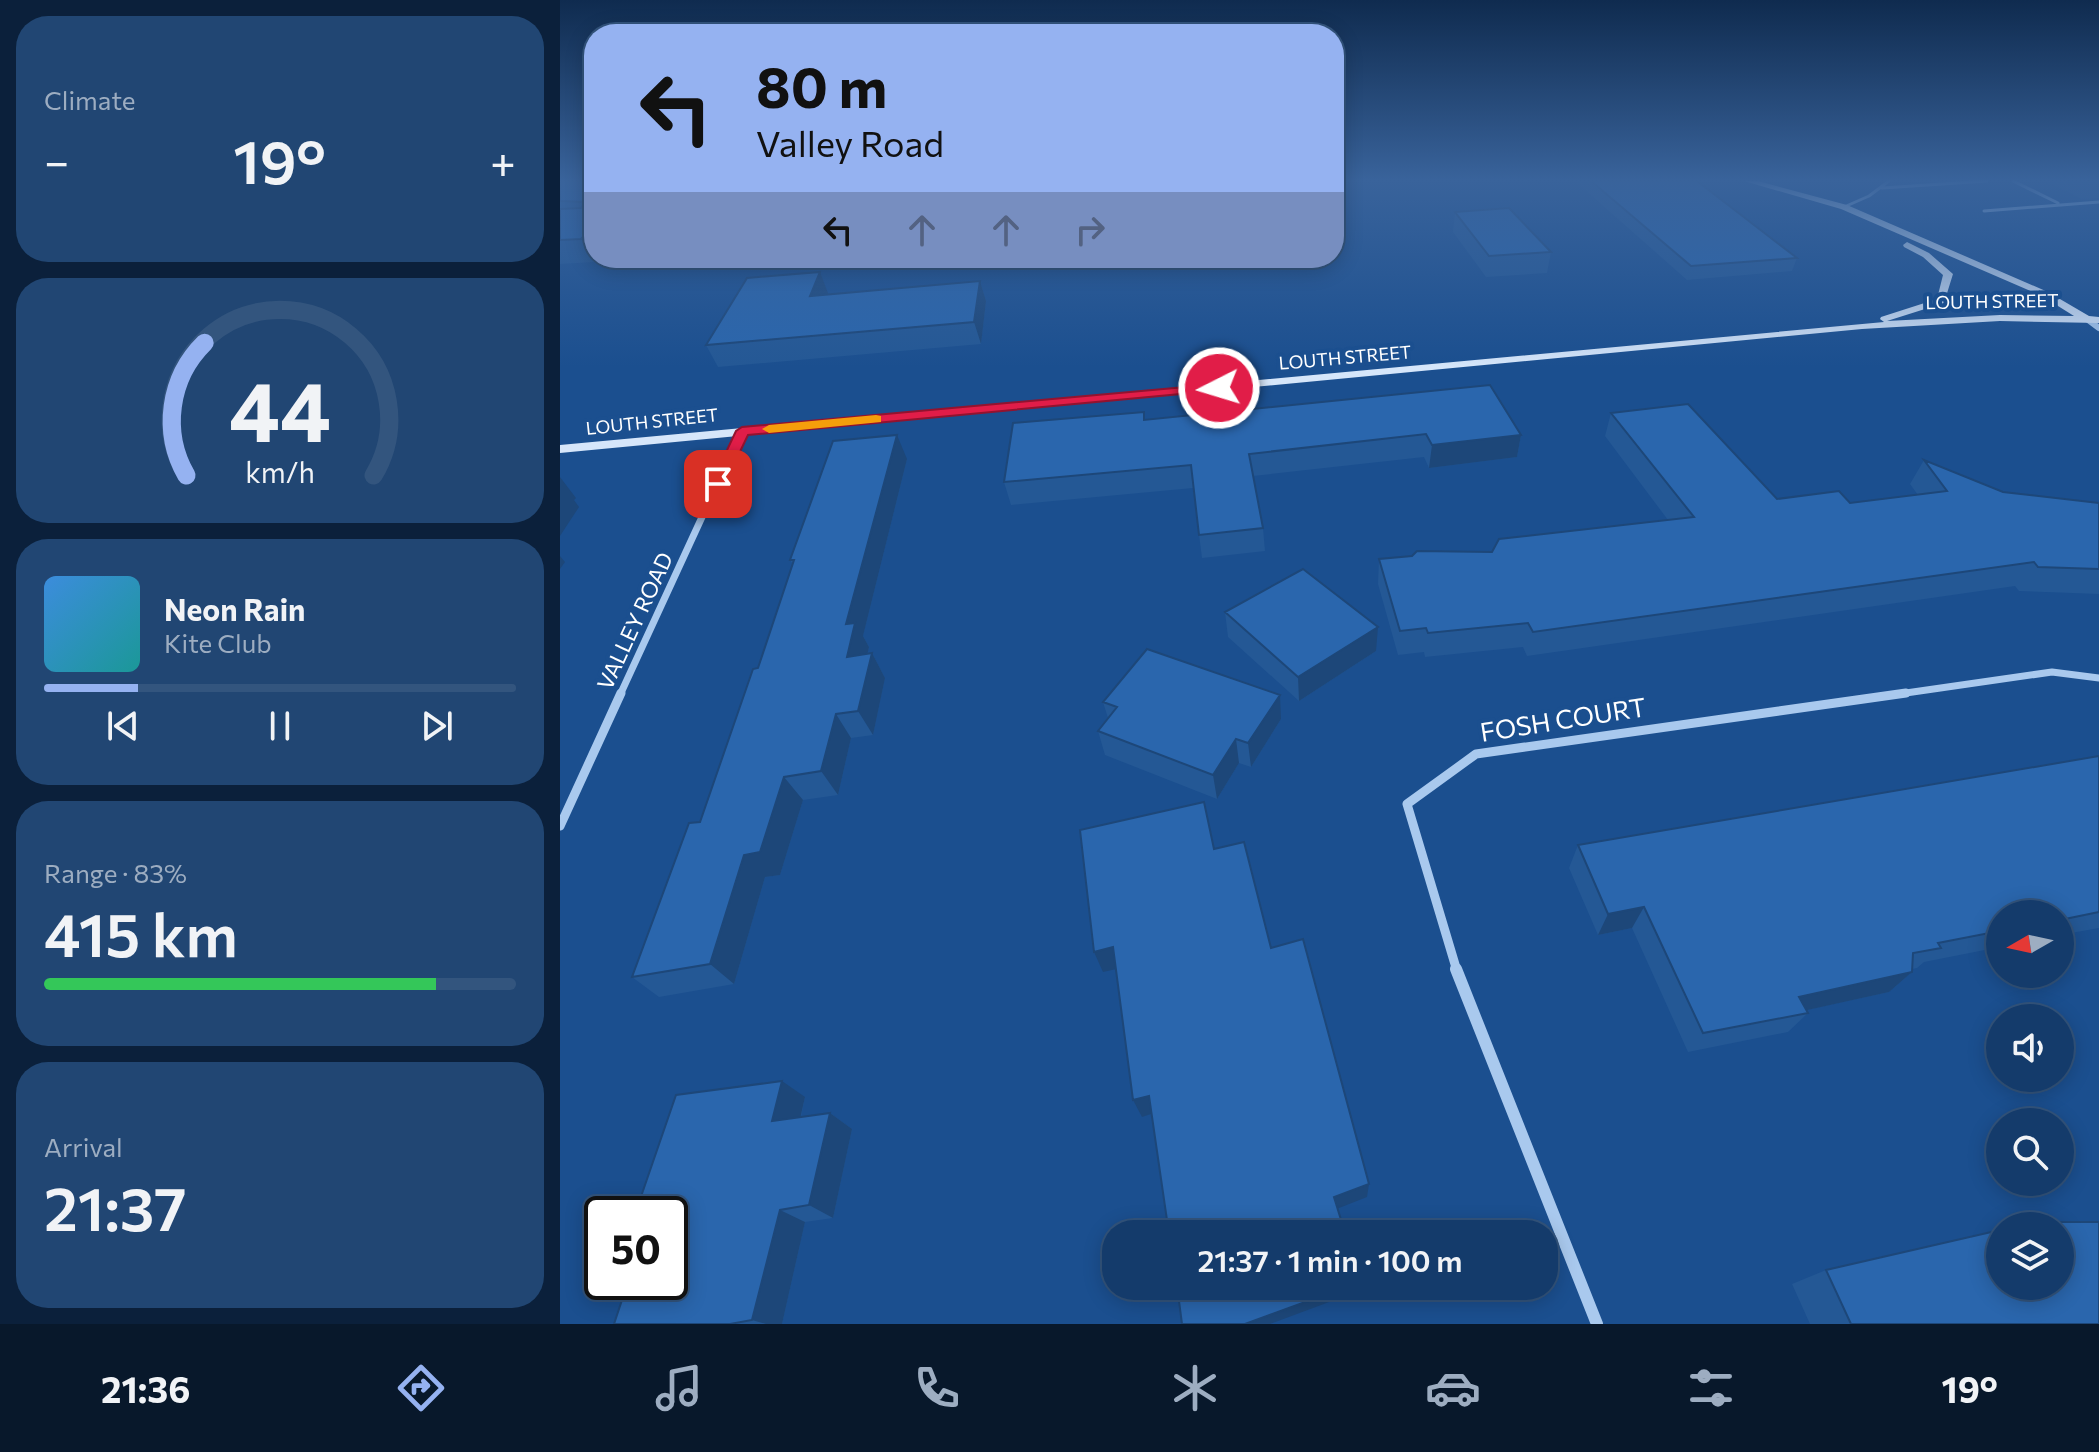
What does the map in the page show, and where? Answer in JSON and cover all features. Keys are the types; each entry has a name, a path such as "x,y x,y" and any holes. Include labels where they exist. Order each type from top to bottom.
{"main road":[{"path":"1862,326 1941,301 1948,274 1926,255 1902,243"},
{"path":"1927,243 2045,294 2093,320"},
{"name":"LOUTH STREET","path":"560,449 1862,326 2000,318 2093,320"}],"street":[{"path":"2093,320 2099,328"},
{"name":"VALLEY ROAD","path":"560,826 742,431"},
{"name":"FOSH COURT","path":"1597,1324 1450,953 1407,804 1476,754 2052,672 2099,678"}],"building":[{"path":"1479,243 1542,243 1551,252 1489,256"},
{"path":"1664,243 1777,243 1797,258 1691,266"},
{"path":"820,272 810,296 980,281 974,322 706,345 747,278"},
{"path":"1490,385 1521,435 1432,445 1426,434 1249,454 1263,528 1199,535 1191,465 1004,482 1013,423 1144,412 1144,420"},
{"path":"1688,404 1777,499 1839,491 1850,503 1947,491 1924,460 2003,492 2099,503 2099,569 2038,567 2034,562 1533,632 1528,623 1428,633 1426,628 1400,631 1379,559 1412,556 1417,551 1492,552 1499,539 1694,517 1611,413"},
{"path":"897,435 846,624 855,623 847,657 872,653 858,711 836,714 821,771 784,777 760,852 744,855 710,964 632,977 689,823 700,822 753,669 758,668 794,560 790,560 833,441"},
{"path":"1303,569 1378,627 1298,677 1225,612"},
{"path":"1147,649 1280,695 1248,743 1236,739 1213,775 1098,731 1117,707 1103,702"},
{"path":"2099,756 2099,912 2074,917 2074,900 1986,900 1986,934 1938,943 1941,948 1913,953 1912,972 1799,997 1808,1013 1703,1033 1644,907 1608,914 1578,845"},
{"path":"1204,802 1214,849 1244,842 1271,948 1303,939 1369,1184 1334,1197 1341,1220 1167,1220 1149,1096 1133,1100 1113,947 1094,952 1080,830"},
{"path":"782,1081 772,1121 830,1113 809,1205 780,1210 752,1320 730,1324 614,1324 622,1300 688,1300 688,1196 641,1196 676,1095"},
{"path":"2074,1222 2099,1222 2099,1324 1851,1324 1826,1270 1986,1233 1986,1300 2074,1300"},
{"path":"1179,1300 1311,1300 1245,1324 1182,1324"}],"slow traffic":[{"path":"769,429 876,419"}],"route":[{"path":"718,484 742,431 1219,388"}]}
